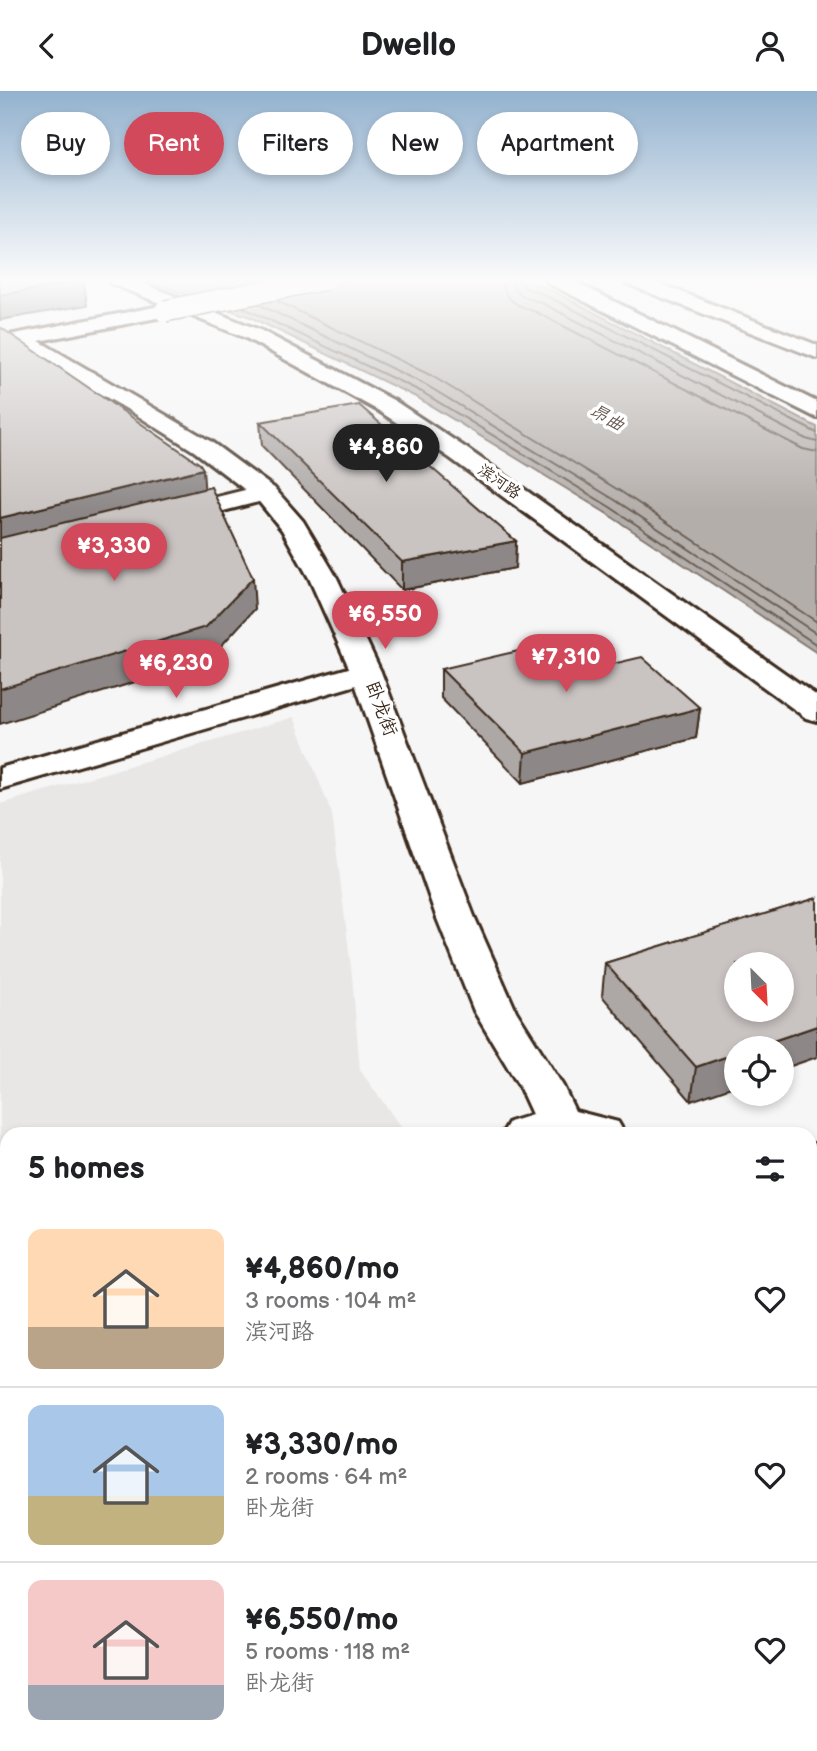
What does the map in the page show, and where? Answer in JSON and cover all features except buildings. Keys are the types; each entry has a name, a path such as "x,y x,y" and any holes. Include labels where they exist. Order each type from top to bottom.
{"street":[{"name":"卧龙街","path":"40,356 140,407 202,446 265,493 294,527 323,578 366,672 460,928 495,1011 541,1086 546,1127"},
{"name":"滨河路","path":"295,356 387,406 481,469 817,711"},
{"path":"709,356 817,411"},
{"path":"146,523 265,493"},
{"path":"0,779 366,672"}],"shaded area":[{"path":"294,717 332,814 352,975 360,1070 401,1127 0,1127 0,804"}],"water":[{"name":"昂曲","path":"332,356 680,356 817,427 817,653 606,513 418,398"}]}
